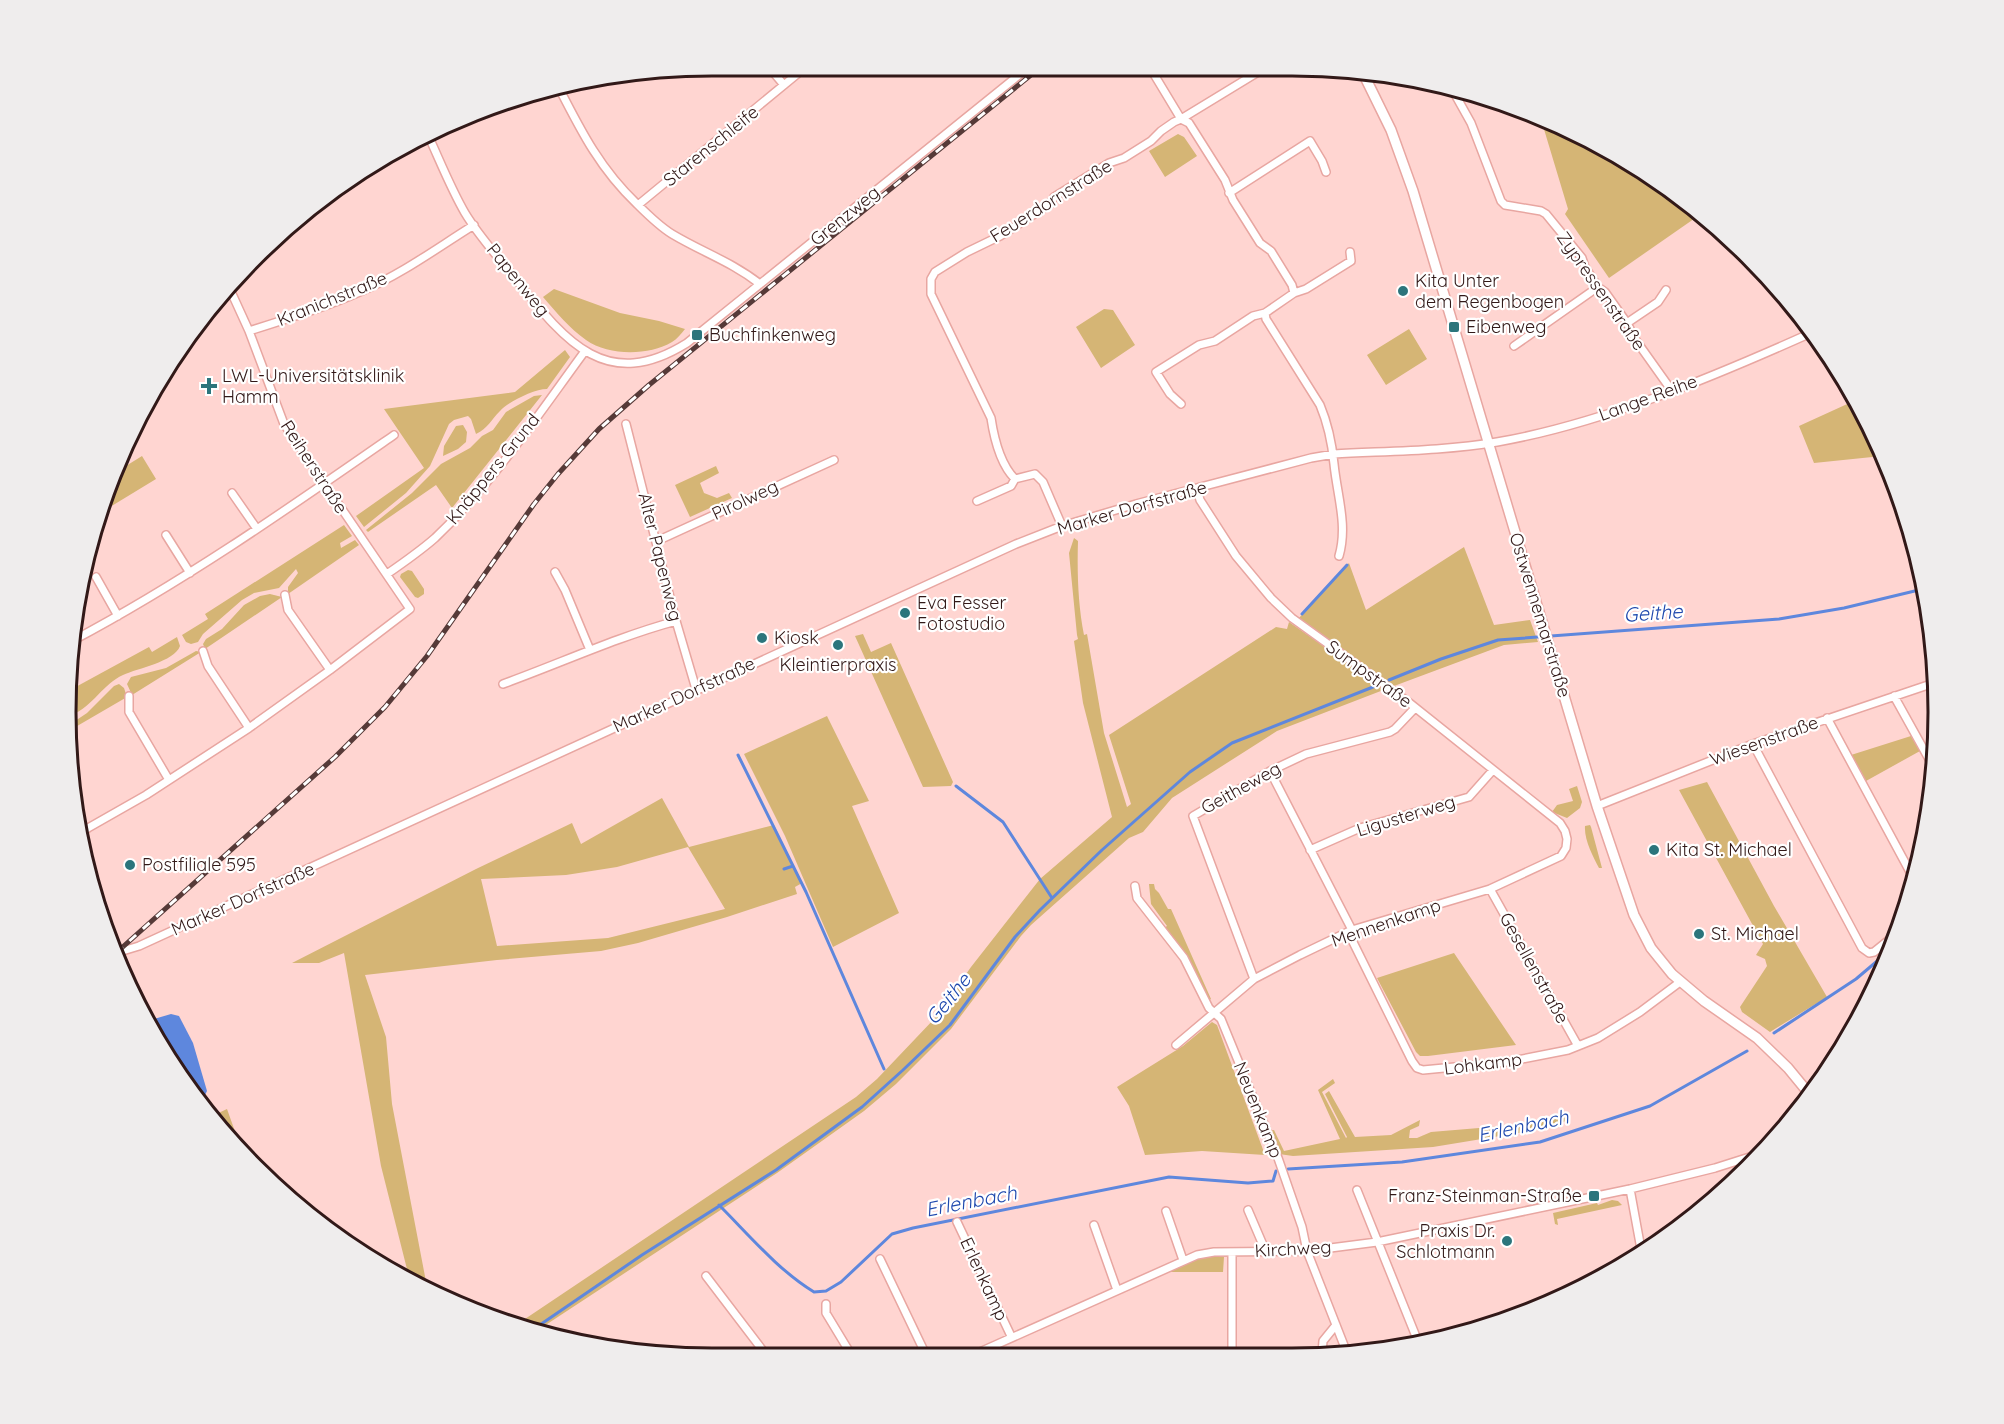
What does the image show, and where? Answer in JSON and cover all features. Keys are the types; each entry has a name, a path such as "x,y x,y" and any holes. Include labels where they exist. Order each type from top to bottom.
{"street":[{"path":"776,76 784,85"},
{"name":"Starenschleife","path":"638,205 795,76"},
{"name":"Grenzweg","path":"656,359 687,342 1018,76"},
{"path":"1155,76 1182,120 1190,123 1226,180 1229,193 1260,243 1271,251 1292,285 1294,293"},
{"path":"1182,120 1252,76"},
{"name":"Ostwennemarstraße","path":"1368,81 1391,130 1411,184 1597,806 1623,888 1640,928 1651,948 1680,982 1757,1038 1788,1068 1804,1088"},
{"path":"563,95 596,158 615,182 638,205 670,233 741,269 760,284"},
{"name":"Zypressenstraße","path":"1457,98 1472,123 1502,202 1505,205 1541,211 1546,214 1582,258 1598,287 1605,292 1672,391"},
{"name":"Feuerdornstraße","path":"1015,478 994,438 991,418 931,294 931,279 935,272 985,242 1000,236 1050,204 1054,197 1109,163 1124,158 1151,141 1167,127 1182,120"},
{"path":"1229,193 1310,141 1323,161 1326,172"},
{"name":"Papenweg","path":"431,142 465,213 555,327 574,345 597,357 622,363 656,359"},
{"name":"Kranichstraße","path":"249,331 314,310 364,290 405,269 474,225"},
{"path":"1181,404 1170,394 1156,372 1198,345 1215,341 1253,316 1265,313 1294,293 1306,289 1351,261 1350,252"},
{"path":"1514,346 1598,287"},
{"path":"1627,323 1658,302 1666,290"},
{"name":"Reiherstraße","path":"232,295 249,331 284,424 410,609 330,670"},
{"path":"1265,313 1266,319 1320,405 1325,418 1334,454 1342,508 1343,543 1339,556"},
{"name":"Lange Reihe","path":"1478,443 1489,443 1580,422 1672,391 1804,336"},
{"name":"Knäppers Grund","path":"387,574 433,540 471,501 585,351"},
{"name":"Alter Papenweg","path":"626,424 676,621 696,689"},
{"path":"81,636 190,573 394,435"},
{"name":"Marker Dorfstraße","path":"123,951 148,942 1016,544 1062,526 1136,504 1334,454 1443,448 1478,443"},
{"name":"Pirolweg","path":"657,541 834,460"},
{"path":"977,501 1011,486 1015,478 1035,474 1043,482 1062,526"},
{"name":"Sumpstraße","path":"1197,489 1200,500 1229,545 1271,598 1295,621 1414,708 1493,770 1560,823 1567,836"},
{"path":"232,493 256,529"},
{"path":"166,535 190,573"},
{"path":"555,572 590,650"},
{"path":"96,577 118,616"},
{"path":"88,828 169,780 249,728 330,670 288,610 285,595"},
{"path":"503,684 590,650 676,621"},
{"path":"203,651 208,666 249,728"},
{"name":"Wiesenstraße","path":"1597,806 1753,744 1927,685"},
{"path":"129,696 129,712 169,780"},
{"path":"1894,696 1926,754"},
{"name":"Geitheweg","path":"1254,979 1192,816 1270,771 1306,754 1390,732 1414,708"},
{"path":"1827,718 1908,868"},
{"path":"1753,744 1862,948 1869,953 1883,945"},
{"name":"Ligusterweg","path":"1311,850 1360,828 1469,797 1493,770"},
{"name":"Lohkamp","path":"1270,771 1311,850 1382,1003 1417,1068 1432,1070 1507,1062 1554,1054 1598,1038 1640,1012 1680,982"},
{"name":"Mennenkamp","path":"1176,1045 1254,979 1350,931 1490,889 1561,856 1566,848 1567,836"},
{"name":"Neuenkamp","path":"1135,886 1137,898 1184,958 1209,1008 1221,1019 1278,1158 1302,1227 1307,1251 1344,1345"},
{"name":"Gesellenstraße","path":"1490,889 1578,1046"},
{"name":"Kirchweg","path":"987,1348 1183,1260 1214,1252 1307,1251 1377,1242 1630,1189 1743,1159"},
{"path":"1630,1189 1640,1243"},
{"path":"1357,1190 1415,1335"},
{"path":"1248,1210 1266,1252"},
{"path":"1166,1211 1183,1260"},
{"name":"Erlenkamp","path":"957,1221 1011,1336"},
{"path":"1094,1225 1117,1290"},
{"path":"1232,1252 1232,1348"},
{"path":"880,1258 923,1348"},
{"path":"706,1276 761,1348"},
{"path":"826,1304 826,1313 847,1348"},
{"path":"1323,1347 1323,1341 1336,1325"}],"shaded area":[{"path":"1544,129 1610,162 1645,184 1693,219 1609,278 1565,214 1568,209"},
{"path":"1178,134 1184,137 1197,156 1165,177 1149,151"},
{"path":"554,289 620,313 685,329 672,342 652,350 629,352 606,349 586,340 563,320 543,297"},
{"path":"1104,309 1113,310 1135,345 1101,368 1076,327"},
{"path":"1409,329 1427,359 1386,385 1367,355"},
{"path":"565,350 570,357 547,389 529,394 509,404 480,432 476,434 468,416 449,424 430,466 406,493 364,527 356,516 424,468 384,409 515,392"},
{"path":"542,395 452,508 436,485 368,532 366,530 412,493 441,464 470,448 482,436 493,430 506,412 534,396"},
{"path":"1847,404 1874,457 1814,463 1799,426"},
{"path":"463,425 467,432 466,442 458,449 443,456 444,446 456,426"},
{"path":"142,456 156,479 111,507 125,469"},
{"path":"716,466 719,473 700,483 704,493 717,498 729,493 732,498 690,517 675,485"},
{"path":"344,525 352,536 340,543 341,548 355,540 359,545 288,594 288,587 298,573 296,569 279,588 254,593 242,600 203,634 198,642 191,644 186,642 182,635 208,619 205,614"},
{"path":"1074,538 1078,541 1078,588 1084,635 1087,634 1104,733 1127,807 1131,804 1109,735 1276,627 1287,629 1289,622 1386,689 1277,731 1172,798 1143,832 1129,838 1031,925 951,1029 896,1084 864,1111 777,1173 545,1325 525,1319 856,1097 877,1079 935,1018 971,967 1040,879 1112,817 1083,703 1074,641 1078,639 1069,553"},
{"path":"1464,547 1494,625 1530,620 1538,642 1504,645 1394,686 1299,618 1349,563 1366,610"},
{"path":"408,570 412,571 424,589 424,594 418,598 400,577"},
{"path":"270,594 282,597 205,649 203,644 206,639 222,629 244,605 260,596"},
{"path":"863,634 871,652 891,643 953,782 951,786 923,787 855,636"},
{"path":"177,637 180,646 171,656 116,679 76,713 77,686 149,647 152,652"},
{"path":"196,651 201,652 132,695 127,684 131,677 166,668"},
{"path":"119,684 124,688 127,697 77,726 76,720 87,713 114,686"},
{"path":"827,716 869,801 852,806 899,913 833,947 785,836 744,754"},
{"path":"1911,736 1920,751 1866,781 1851,755"},
{"path":"1707,782 1774,906 1827,997 1770,1032 1742,1012 1740,1007 1767,966 1765,959 1756,955 1763,944 1679,790"},
{"path":"1577,786 1582,802 1580,808 1567,818 1552,812 1557,805 1573,801 1569,789"},
{"path":"662,798 689,847 774,825 802,883 795,887 797,894 638,943 601,951 365,975 386,1037 392,1104 426,1279 407,1269 381,1166 344,953 319,963 292,963 572,823 581,844","holes":["688,847 725,909 608,938 497,946 481,879 566,875 617,867"]},
{"path":"1590,825 1602,868 1599,868 1587,842 1585,826"},
{"path":"1149,884 1154,884 1168,909 1171,909 1211,999 1209,1000 1164,928 1167,926 1151,904"},
{"path":"1454,953 1516,1045 1428,1056 1420,1056 1416,1052 1377,978"},
{"path":"1212,1022 1217,1025 1265,1155 1202,1151 1145,1155 1129,1106 1117,1087 1183,1046"},
{"path":"1333,1079 1335,1083 1322,1092 1346,1138 1325,1094 1329,1091 1355,1137 1391,1135 1420,1120 1419,1126 1410,1130 1409,1138 1417,1138 1431,1132 1515,1125 1516,1127 1563,1114 1566,1121 1543,1129 1433,1147 1293,1156 1279,1154 1268,1131 1274,1130 1284,1151 1340,1139 1318,1090"},
{"path":"227,1109 235,1132 234,1131 219,1113"},
{"path":"1612,1200 1622,1205 1557,1219 1558,1225 1555,1224 1553,1213 1597,1203 1598,1205"},
{"path":"1212,1256 1224,1257 1223,1272 1164,1272 1188,1263 1188,1260"}],"water":[{"path":"171,1014 179,1016 193,1043 207,1091 205,1095 184,1065 156,1018"}],"waterway":[{"path":"1302,614 1347,565"},
{"name":"Geithe","path":"1389,680 1441,659 1498,640 1779,619 1844,608 1915,591"},
{"name":"Geithe","path":"541,1324 642,1255 776,1170 862,1107 950,1025 1015,937 1040,910 1102,850 1190,772 1232,743 1378,685"},
{"path":"738,755 806,892 884,1069"},
{"path":"956,786 1003,822 1052,898"},
{"path":"784,869 793,866"},
{"name":"Erlenbach","path":"1774,1033 1856,979 1876,962"},
{"name":"Erlenbach","path":"1288,1169 1402,1162 1540,1142 1650,1106 1747,1051"},
{"name":"Erlenbach","path":"719,1205 776,1263 814,1292 826,1291 841,1282 892,1234 913,1228 1169,1177 1248,1183 1273,1181 1276,1171"}],"railway":[{"path":"122,948 335,757 385,707 427,656 534,504 599,429 649,385 1030,76"}],"place":[{"name":"Kita Unter dem Regenbogen","path":"1403,291"},
{"name":"Eibenweg","path":"1454,327"},
{"name":"Buchfinkenweg","path":"697,335"},
{"name":"LWL-Universitätsklinik Hamm","path":"209,386"},
{"name":"Eva Fesser Fotostudio","path":"905,613"},
{"name":"Kiosk","path":"762,638"},
{"name":"Kleintierpraxis","path":"838,645"},
{"name":"Kita St. Michael","path":"1654,850"},
{"name":"Postfiliale 595","path":"130,865"},
{"name":"St. Michael","path":"1699,934"},
{"name":"Franz-Steinman-Straße","path":"1594,1196"},
{"name":"Praxis Dr. Schlotmann","path":"1507,1241"}]}
